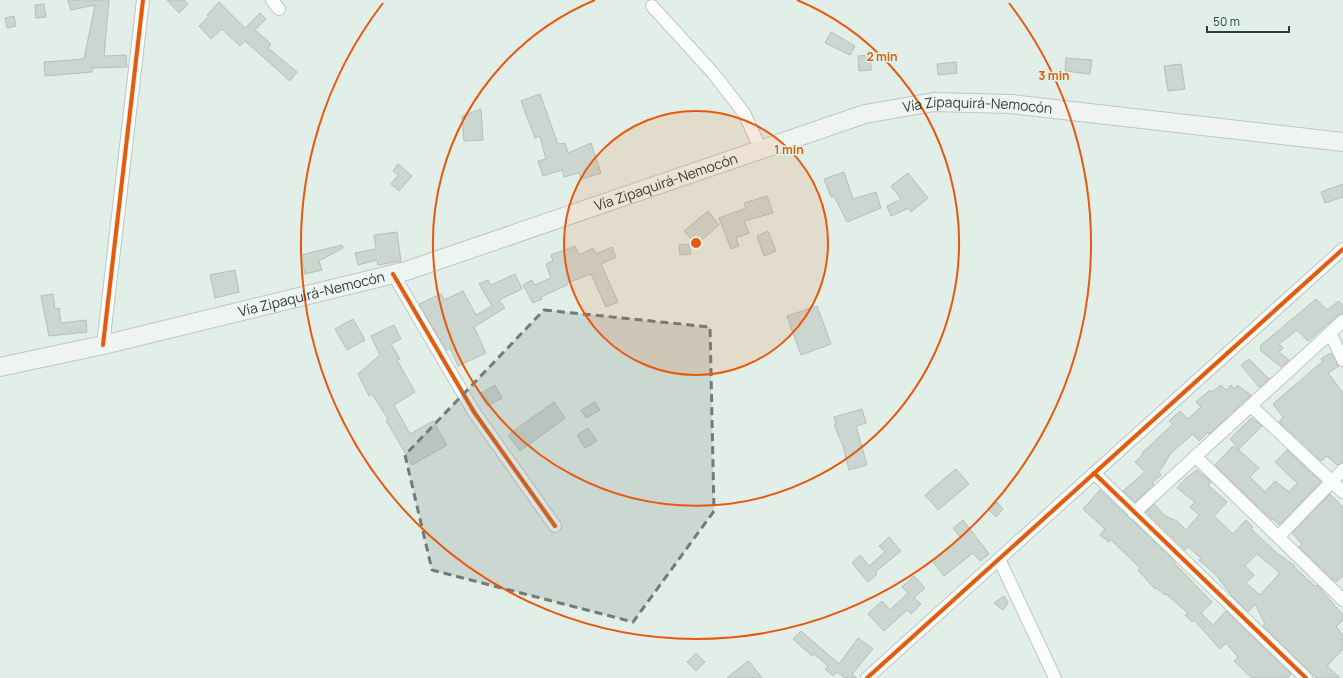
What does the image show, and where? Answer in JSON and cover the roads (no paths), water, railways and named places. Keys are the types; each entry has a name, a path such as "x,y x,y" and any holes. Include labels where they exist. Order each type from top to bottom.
{"main road":[{"name":"Vía Zipaquirá-Nemocón","path":"0,367 103,345 393,274 865,114 934,102 1011,104 1343,142"}],"street":[{"path":"103,345 143,0"},
{"path":"652,6 713,73 744,113 761,150"},
{"path":"866,678 1343,249"},
{"path":"393,274 474,412 556,526"},
{"path":"1134,512 1343,321"},
{"path":"1330,332 1343,360"},
{"path":"1251,406 1343,492"},
{"path":"1196,456 1343,600"},
{"path":"1279,536 1343,470"},
{"path":"1094,474 1306,678"},
{"path":"999,559 1055,678"}]}
